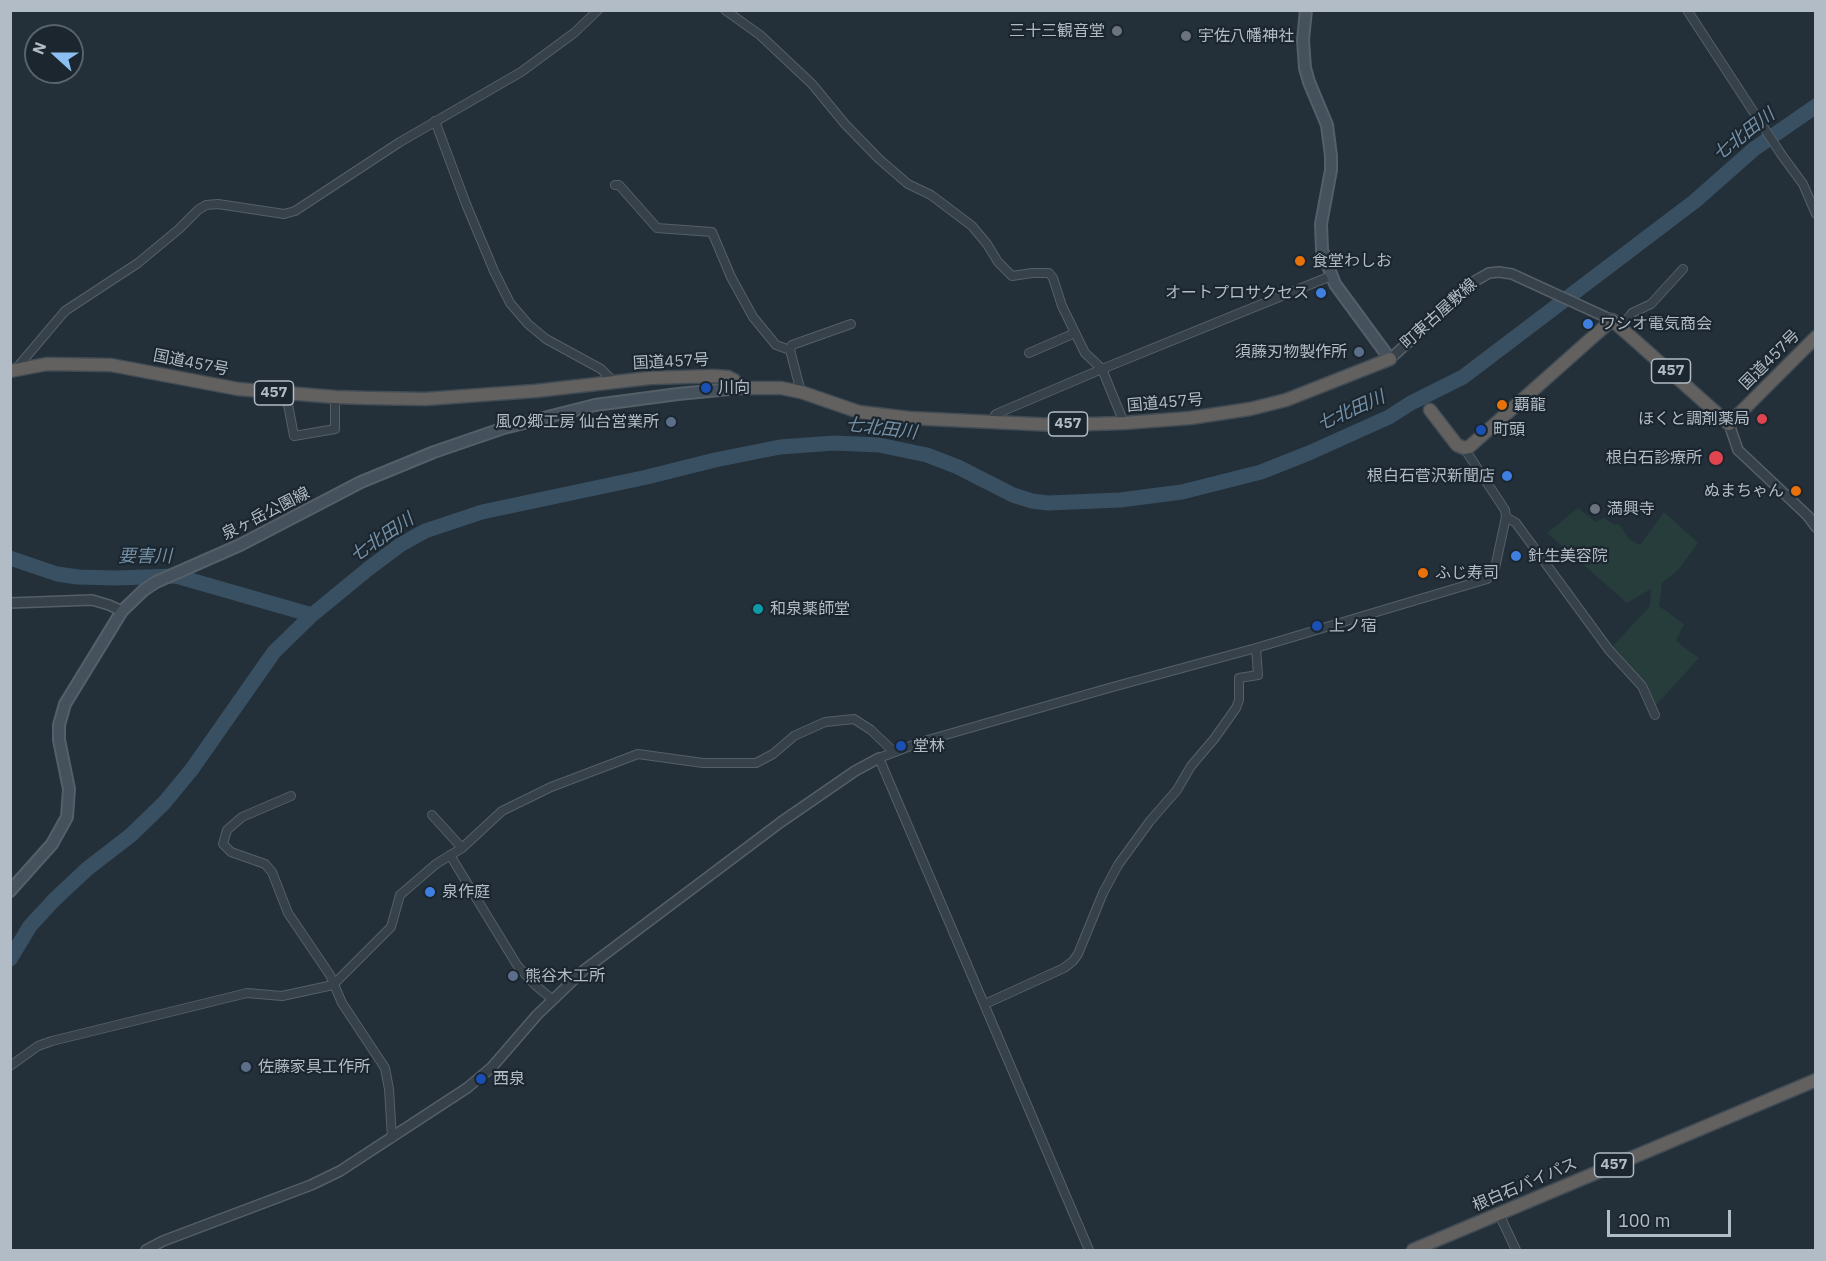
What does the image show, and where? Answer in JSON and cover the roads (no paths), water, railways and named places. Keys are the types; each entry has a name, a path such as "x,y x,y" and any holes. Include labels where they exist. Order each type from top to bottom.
{"highway":[{"name":"457","path":"1617,323 1729,424"},
{"path":"1430,410 1456,445 1469,447 1617,323"},
{"name":"国道457号","path":"1729,424 1815,337"},
{"name":"国道457号","path":"13,370 47,364 111,365 238,389 335,397 425,399 535,391 650,378 714,376 728,377 734,380 740,388 782,388 801,392 859,412 909,418 1055,425 1190,418 1250,409 1286,400 1390,359"},
{"name":"根白石バイパス","path":"1413,1251 1815,1080"}],"main road":[{"path":"1306,10 1303,40 1305,68 1327,125 1330,141 1331,170 1321,224 1324,258 1331,276 1390,359"},
{"name":"泉ヶ岳公園線","path":"10,891 52,844 67,817 69,789 59,740 59,724 65,704 122,611 144,590 156,582 240,545 361,482 434,452 504,428 595,405 678,393 740,388"}],"street":[{"path":"13,370 65,311 138,263 206,205 255,208 284,214 295,211 363,165 521,72 574,33 598,10"},
{"path":"725,10 760,35 812,84 845,124 879,159 908,184 932,195 972,226 998,262 1012,276 1049,273 1085,353 1102,369 1124,423"},
{"path":"1688,10 1781,154 1803,184 1815,214"},
{"path":"435,121 466,204 510,303 528,324 546,339 601,369 614,382"},
{"path":"615,185 619,185 657,228 712,232 731,277 753,317 776,345 790,350"},
{"path":"1617,323 1651,303 1683,268"},
{"name":"町東古屋敷線","path":"1390,359 1481,277 1489,273 1505,272 1526,279 1617,323"},
{"path":"991,421 996,414 1331,276"},
{"path":"801,392 790,350 792,345 851,324"},
{"path":"1029,352 1075,333"},
{"path":"286,394 294,436 335,429 335,397"},
{"path":"1729,424 1738,450 1808,516 1815,527"},
{"path":"146,1251 163,1241 224,1216 311,1185 340,1171 392,1138 476,1081 507,1051 552,999 609,950 781,822 855,771 879,758 893,751 1256,648 1487,579 1496,568 1506,517 1505,510 1464,448"},
{"path":"1506,517 1516,523 1609,650 1642,686 1655,715"},
{"path":"10,603 92,600 122,611"},
{"path":"985,1004 1064,968 1073,961 1078,954 1102,893 1118,865 1150,821 1177,790 1191,766 1236,708 1239,700 1239,678 1258,675 1256,648"},
{"path":"10,1065 38,1046 52,1041 248,993 282,996 333,985 391,927 400,895 436,864 462,848 502,811 551,788 638,754 703,763 756,763 773,754 794,736 825,722 854,719 893,751"},
{"path":"879,758 1089,1251"},
{"path":"291,796 242,818 227,830 222,844 231,852 265,864 270,869 288,913 330,975 342,1003 385,1068 389,1089 392,1138"},
{"path":"432,815 462,848"},
{"path":"450,855 518,965 535,985 552,999"},
{"path":"1499,1214 1516,1251"}],"waterway":[{"name":"七北田川","path":"10,959 30,926 54,900 87,869 131,835 164,803 192,769 274,652 312,615 368,569 400,545 425,531 482,512 715,460 780,447 834,443 879,445 927,455 958,467 1013,495 1048,503 1120,500 1182,492 1261,472 1389,417 1411,403 1463,377 1695,201 1754,149 1816,106"},
{"name":"要害川","path":"10,558 57,574 78,577 176,576 312,615"}],"place":[{"name":"三十三観音堂","path":"1117,31"},
{"name":"宇佐八幡神社","path":"1186,36"},
{"name":"食堂わしお","path":"1300,261"},
{"name":"オートプロサクセス","path":"1321,293"},
{"name":"ワシオ電気商会","path":"1588,324"},
{"name":"須藤刃物製作所","path":"1359,352"},
{"name":"川向","path":"706,388"},
{"name":"覇龍","path":"1502,405"},
{"name":"ほくと調剤薬局","path":"1762,419"},
{"name":"風の郷工房 仙台営業所","path":"671,422"},
{"name":"町頭","path":"1481,430"},
{"name":"根白石診療所","path":"1716,458"},
{"name":"根白石菅沢新聞店","path":"1507,476"},
{"name":"ぬまちゃん","path":"1796,491"},
{"name":"満興寺","path":"1595,509"},
{"name":"針生美容院","path":"1516,556"},
{"name":"ふじ寿司","path":"1423,573"},
{"name":"和泉薬師堂","path":"758,609"},
{"name":"上ノ宿","path":"1317,626"},
{"name":"堂林","path":"901,746"},
{"name":"泉作庭","path":"430,892"},
{"name":"熊谷木工所","path":"513,976"},
{"name":"佐藤家具工作所","path":"246,1067"},
{"name":"西泉","path":"481,1079"}]}
